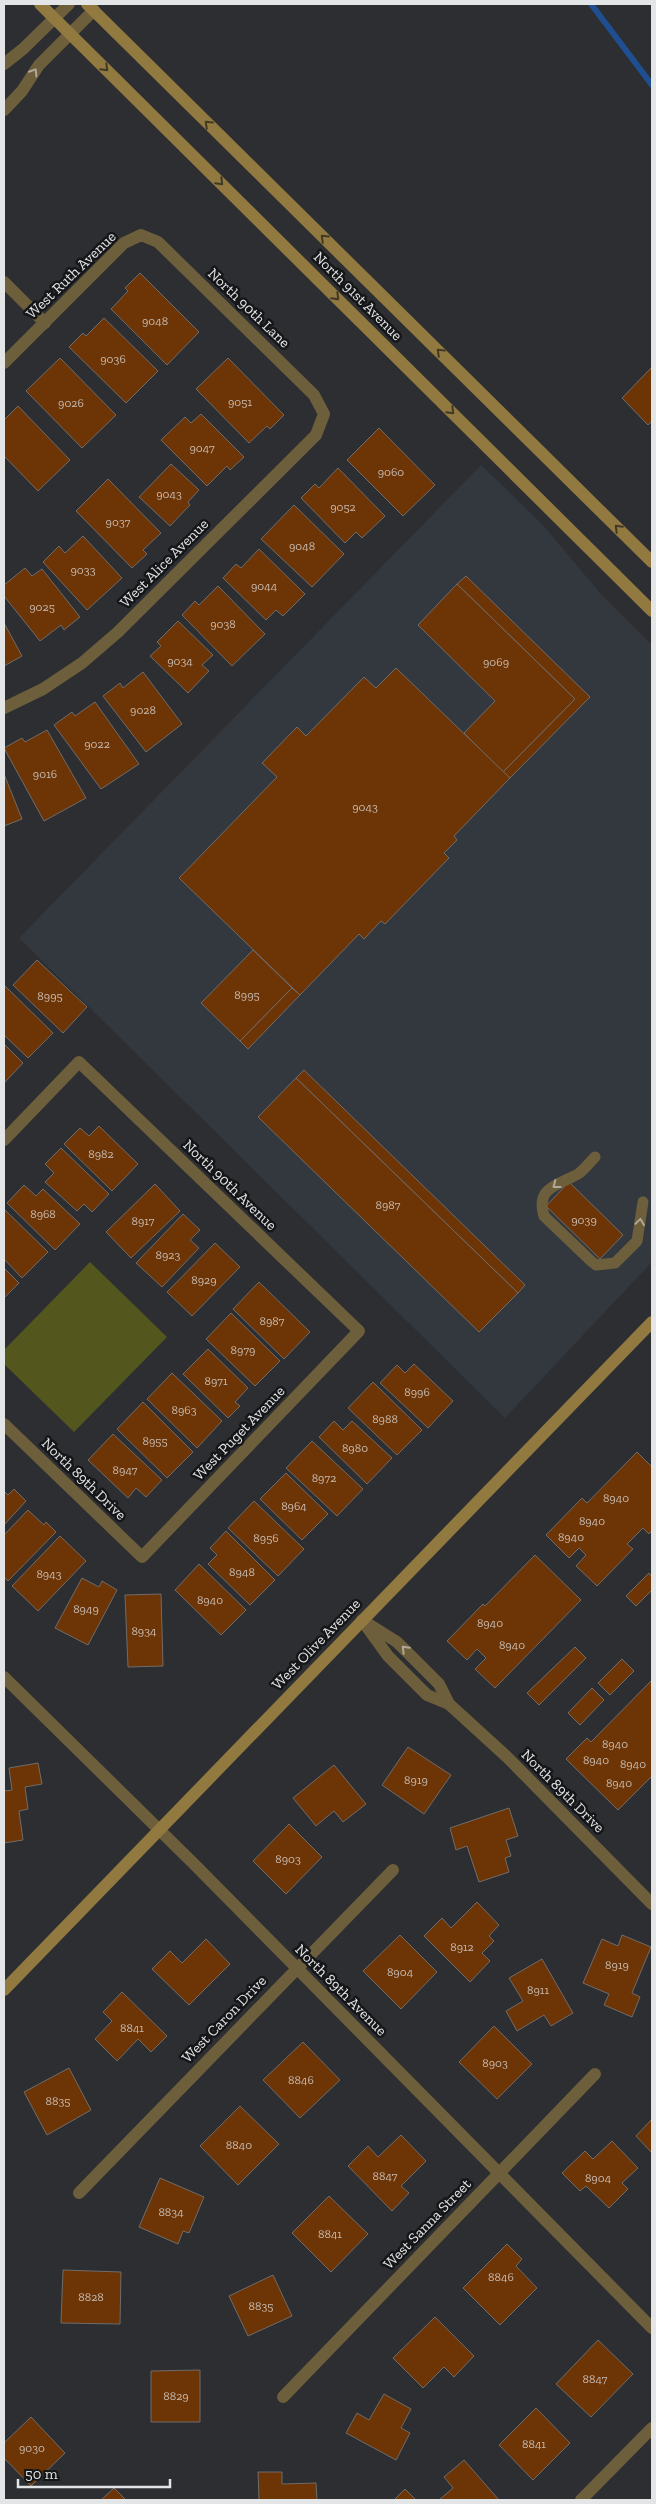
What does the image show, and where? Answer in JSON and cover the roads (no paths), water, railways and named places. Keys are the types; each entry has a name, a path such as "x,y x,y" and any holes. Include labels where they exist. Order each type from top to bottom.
{"main road":[{"name":"North 91st Avenue","path":"40,4 652,611"},
{"name":"North 91st Avenue","path":"90,7 652,562"},
{"name":"West Olive Avenue","path":"4,1990 652,1322"}],"street":[{"path":"4,64 24,49 69,4"},
{"path":"4,110 22,91 38,65 70,33 90,7"},
{"name":"West Ruth Avenue","path":"4,363 124,243 142,235"},
{"name":"North 90th Lane","path":"142,235 158,242 307,388 314,395 324,414"},
{"path":"4,282 44,323"},
{"name":"West Alice Avenue","path":"4,708 43,689 74,668 118,632 316,436 324,414"},
{"name":"North 90th Avenue","path":"4,1140 79,1062 359,1331"},
{"name":"West Puget Avenue","path":"142,1557 359,1331"},
{"name":"North 89th Drive","path":"4,1424 142,1557"},
{"name":"North 89th Drive","path":"362,1620 397,1642 439,1684 449,1704 507,1757 652,1904"},
{"name":"North 89th Avenue","path":"4,1677 159,1830 652,2328"},
{"name":"West Caron Drive","path":"79,2193 393,1870"},
{"name":"West Sanna Street","path":"283,2397 595,2074"},
{"path":"581,2500 652,2428"}],"lane":[{"path":"595,1157 579,1173 555,1183 541,1200 544,1216 591,1261 596,1265 616,1263 637,1241 643,1202"}],"waterway":[{"path":"591,4 652,85"}]}
